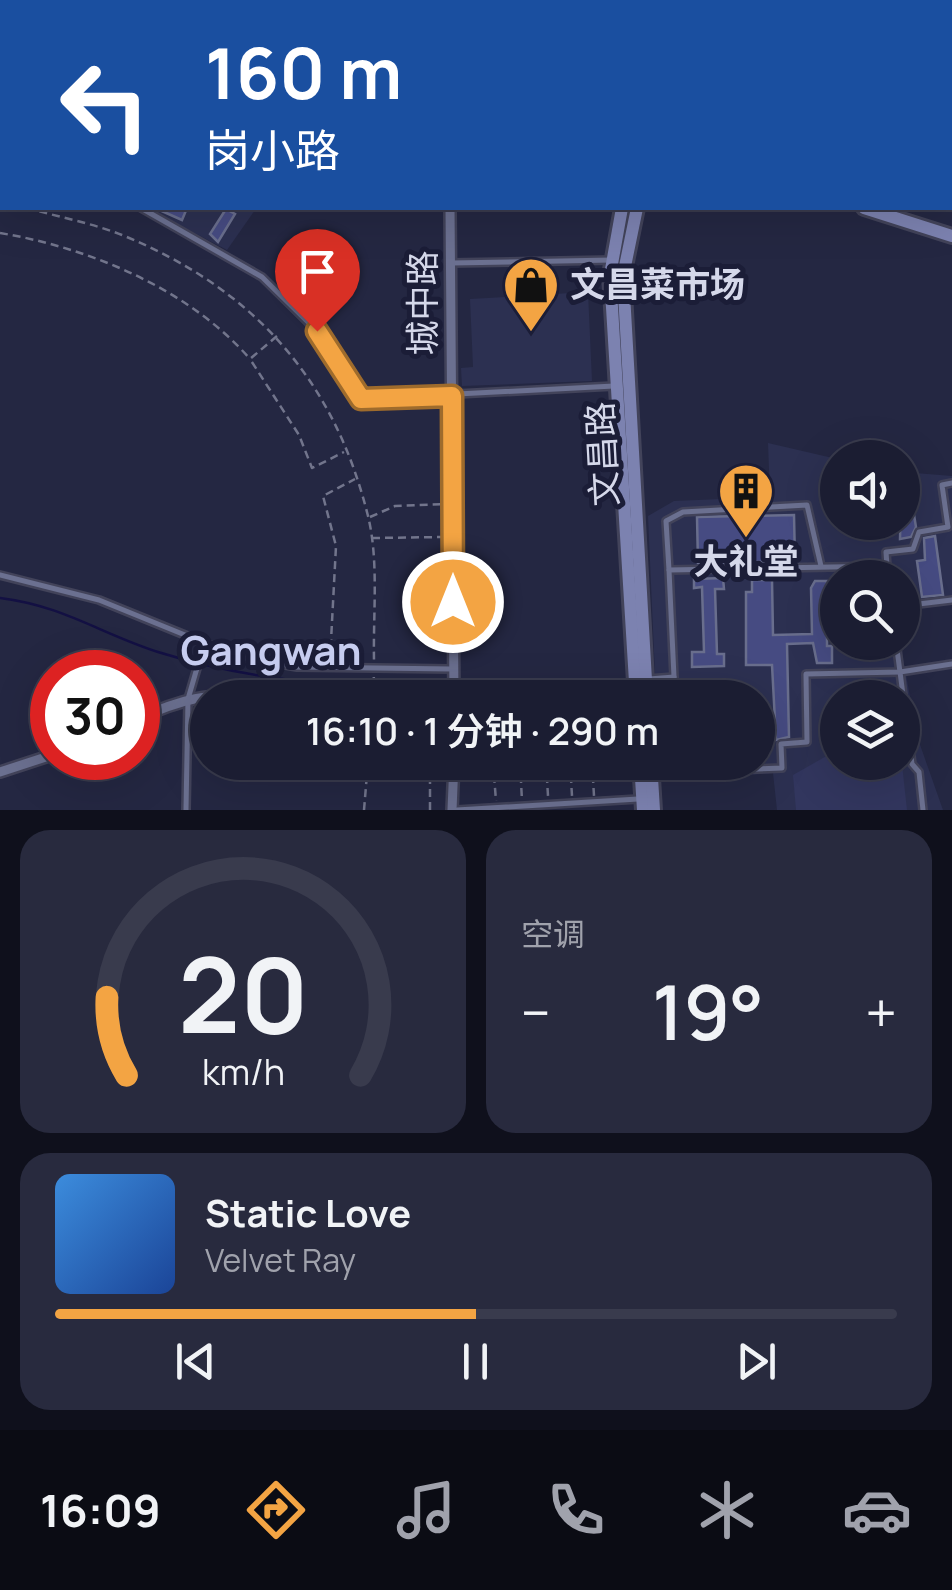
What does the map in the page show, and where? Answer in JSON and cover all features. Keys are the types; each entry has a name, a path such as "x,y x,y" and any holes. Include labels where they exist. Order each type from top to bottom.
{"main road":[{"name":"文昌路","path":"622,210 612,260 635,680"},
{"name":"文昌路","path":"637,210 622,276 646,679"},
{"path":"870,210 952,236"},
{"path":"652,780 654,810"}],"street":[{"name":"城中路","path":"450,210 453,680"},
{"path":"160,710 188,699"},
{"path":"0,772 30,762"},
{"path":"454,780 454,810"}],"lane":[{"path":"144,210 262,277 317,331 361,399 616,386"},
{"path":"451,263 612,260"},
{"path":"886,560 886,552 912,549 919,532 948,527 942,485 952,484"},
{"path":"646,679 674,678 666,522 683,512 808,505 820,561"},
{"path":"669,570 820,566"},
{"path":"0,575 99,600 239,657 329,667 453,669"},
{"path":"920,604 952,600"},
{"path":"186,810 188,699 204,644"},
{"path":"898,660 912,764 919,772 924,810"},
{"path":"775,768 782,768 781,744 806,742 806,674 900,672 952,664"},
{"path":"454,810 595,802 643,804"}],"path":[{"path":"34,210 119,234 188,265 242,302 277,336 298,365 346,451 369,518 374,680"},
{"path":"0,233 89,257 172,294 216,324 250,359 299,435 312,468 346,451"},
{"path":"250,359 277,336"},
{"path":"329,667 336,546 323,496 355,478"},
{"path":"369,518 396,506 452,504"},
{"path":"370,538 452,536"},
{"path":"364,810 366,780"},
{"path":"430,780 430,810"},
{"path":"494,780 496,809"},
{"path":"521,780 523,808"},
{"path":"547,780 548,804"},
{"path":"571,780 572,803"},
{"path":"593,780 595,802"}],"shaded area":[{"path":"151,210 255,210 227,250"},
{"name":"文昌菜市场","path":"588,292 592,381 462,386 461,368 473,367 470,299"},
{"path":"768,443 820,455 820,540 920,540 920,473 952,476 952,595 920,599 920,560 820,560 820,660 903,660 907,680 820,680 820,780 920,780 920,745 943,810 777,810 775,680 655,680 648,516 674,501 770,497"},
{"path":"820,760 820,780 904,780 907,810 796,810 793,775"}],"building":[{"path":"160,210 186,210 182,220"},
{"path":"225,210 235,214 218,242 210,234"},
{"name":"大礼堂","path":"794,515 795,561 698,563 697,517"},
{"path":"935,536 943,595 922,597 920,561 925,560 924,538"},
{"path":"723,578 724,589 715,589 717,654 724,654 724,666 692,667 692,652 704,652 702,587 694,588 694,579"},
{"path":"752,580 772,580 773,635 812,634 811,588 815,581 820,581 820,660 832,663 817,663 813,643 787,644 789,737 776,740 772,665 746,665 746,592 752,592"}],"waterway":[{"path":"0,598 43,607 137,645 192,662 296,680"}],"place":[{"name":"文昌菜市场","path":"531,334"},
{"name":"大礼堂","path":"746,540"}],"district":[{"name":"Gangwan","path":"271,651"}],"route":[{"path":"317,331 361,399 452,396 453,602"}]}
